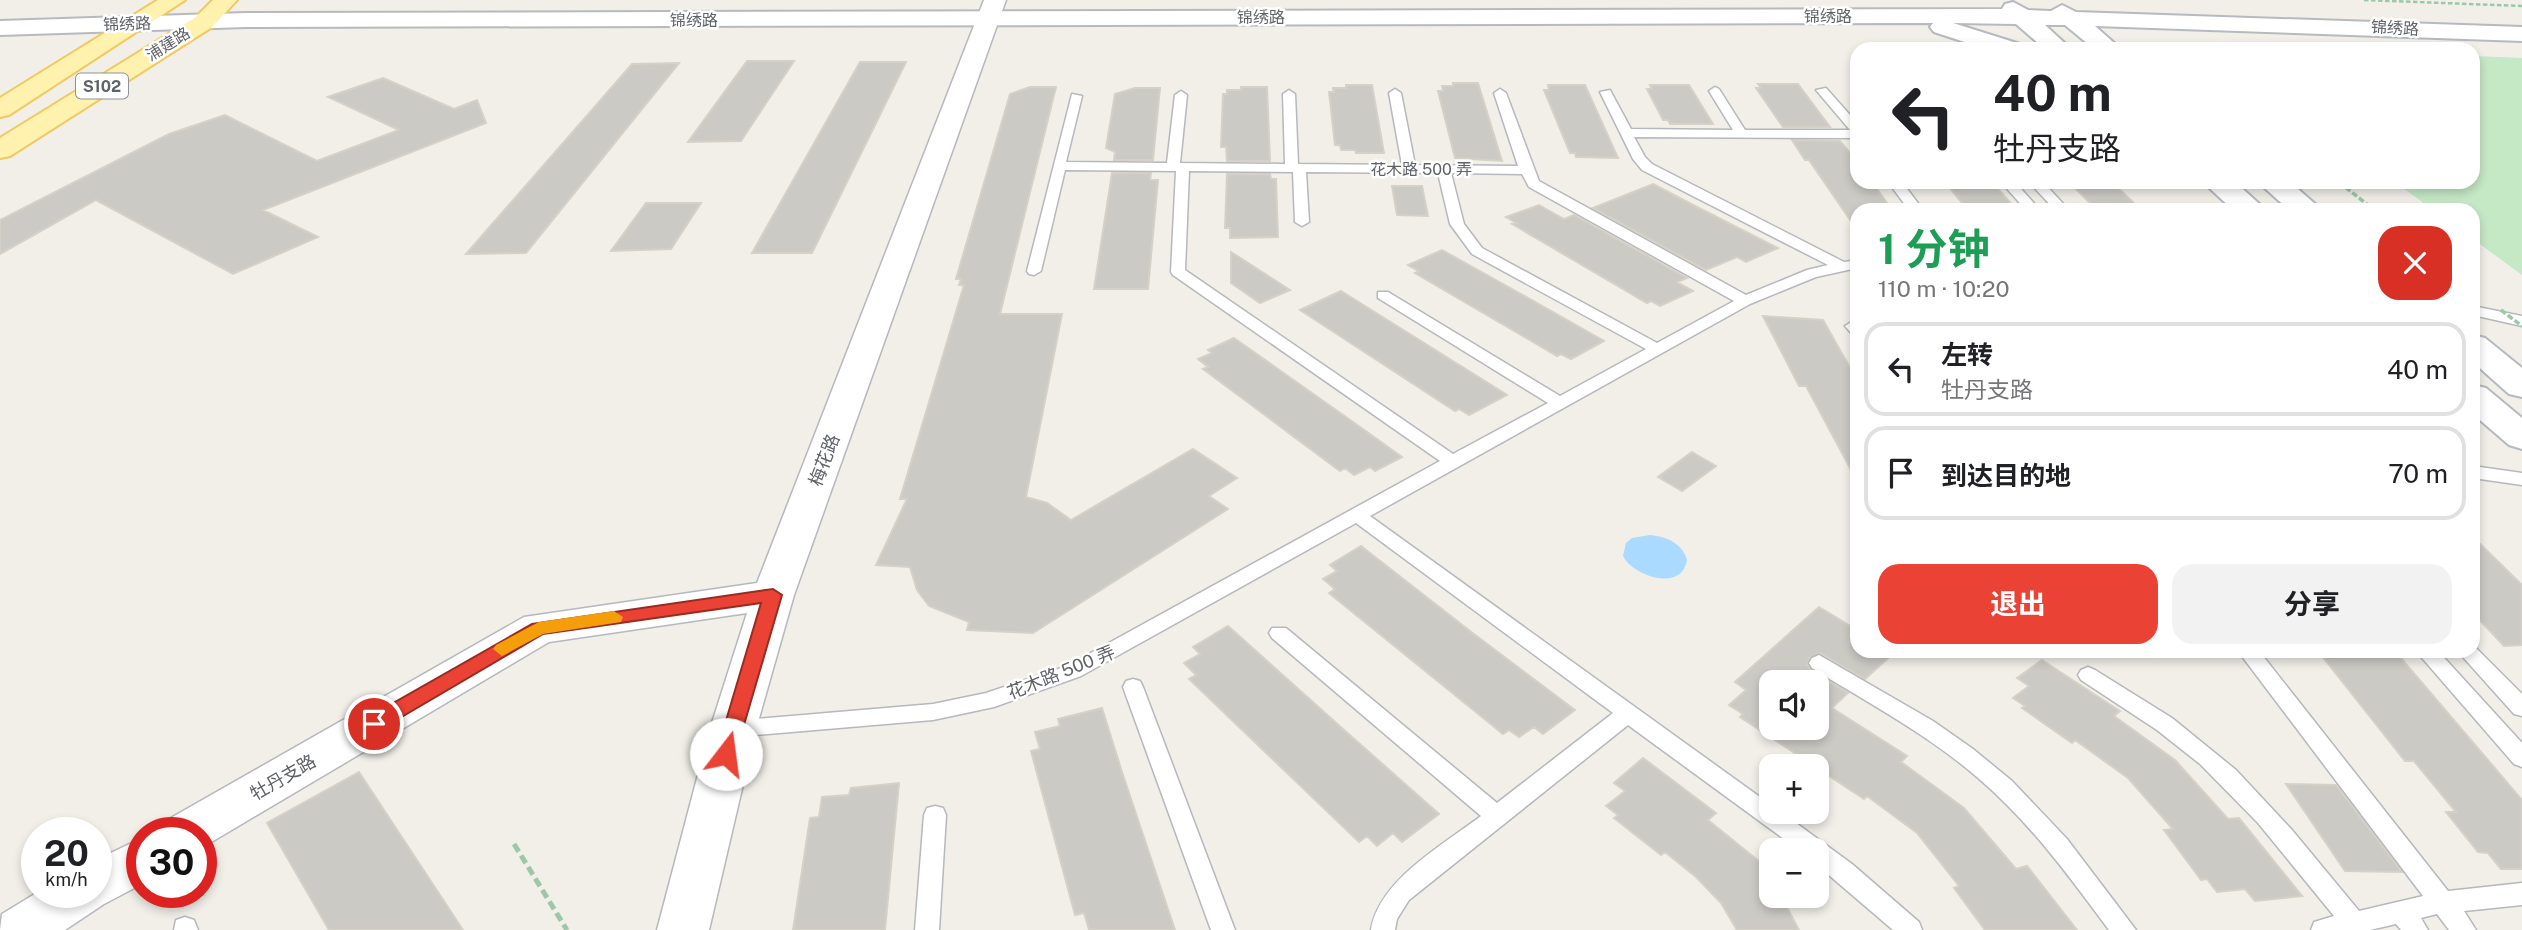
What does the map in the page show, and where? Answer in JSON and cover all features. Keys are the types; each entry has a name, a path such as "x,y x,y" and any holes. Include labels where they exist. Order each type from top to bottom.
{"main road":[{"name":"锦绣路","path":"0,8 224,1 992,8 2011,7 2047,1 2193,2 2522,13"},
{"name":"浦建路","path":"0,149 204,22 224,1"},
{"path":"2047,1 2100,42"},
{"name":"浦建路","path":"0,109 172,2"},
{"path":"1900,7 1992,42"},
{"name":"锦绣路","path":"2011,7 2069,17 2522,34"},
{"path":"2011,7 2051,42"},
{"name":"锦绣路","path":"0,28 140,23 992,8"},
{"path":"2178,42 2228,22"},
{"path":"2226,189 2242,203"},
{"path":"2281,189 2298,203"},
{"path":"2480,351 2522,386"},
{"path":"2480,402 2522,437"}],"street":[{"name":"梅花路","path":"683,930 733,729 773,595 992,8"},
{"name":"牡丹支路","path":"214,817 539,628 773,595"},
{"path":"20,930 57,908"}],"lane":[{"path":"1822,90 1850,124"},
{"path":"1715,91 1741,133"},
{"path":"1606,92 1639,159 1658,176 1848,265"},
{"path":"1395,93 1409,169"},
{"path":"1500,93 1526,170 1534,184 1544,192 1745,301"},
{"path":"1289,94 1302,222"},
{"path":"1181,95 1178,272 1452,462"},
{"path":"1034,271 1076,96"},
{"path":"1626,133 1850,132"},
{"name":"花木路 500 弄","path":"1059,166 1526,170"},
{"path":"1444,169 1457,230 1465,241 1477,251 1657,349"},
{"path":"2014,189 2027,203"},
{"path":"2042,189 2056,203"},
{"name":"花木路 500 弄","path":"733,729 933,712 1030,688 1113,652 1745,301 1786,281 1848,265"},
{"path":"1383,295 1560,403"},
{"path":"2480,312 2522,321"},
{"path":"2480,473 2522,479"},
{"path":"1357,515 1798,838"},
{"path":"1279,633 1497,817"},
{"path":"2253,658 2464,930"},
{"path":"2432,658 2522,758"},
{"path":"2476,658 2522,708"},
{"path":"1819,663 1989,774 2047,830 2124,930"},
{"path":"2088,675 2151,714 2216,766 2257,806 2354,923"},
{"path":"1133,687 1223,930"},
{"path":"1383,930 1385,917 1400,892 1628,713"},
{"path":"928,930 936,815"},
{"path":"1829,860 1910,930"},
{"path":"2323,930 2354,923 2408,921 2443,902 2522,894"}],"path":[{"path":"2364,0 2522,6"},
{"path":"2348,189 2365,203"},
{"path":"2501,310 2522,326"},
{"path":"514,844 567,930"}],"green space":[{"path":"2480,56 2522,58 2522,275 2480,244 2480,203 2424,203 2404,189 2480,189"}],"water":[{"path":"1650,535 1668,539 1682,549 1687,560 1683,570 1676,576 1657,578 1647,575 1629,564 1623,556 1626,543 1632,538"}],"building":[{"path":"747,61 794,61 741,141 688,142"},
{"path":"860,62 906,62 812,253 752,253"},
{"path":"679,63 526,253 466,254 632,64"},
{"path":"383,78 454,109 477,100 486,123 263,210 318,237 233,274 96,200 0,254 0,220 169,134 225,115 317,161 399,130 328,97"},
{"path":"1453,83 1478,83 1502,161 1455,158 1438,91 1443,91 1442,86 1453,86"},
{"path":"1758,84 1798,84 1830,127 1783,127 1756,88 1761,88"},
{"path":"1346,85 1372,85 1384,153 1356,153 1355,150 1341,150 1340,145 1335,145 1329,92 1334,92 1333,88 1346,88"},
{"path":"1548,85 1585,85 1618,158 1576,157 1575,153 1570,153 1544,90 1549,90"},
{"path":"1650,85 1689,85 1713,124 1670,124 1668,120 1663,120 1647,89 1652,89"},
{"path":"1030,87 1056,87 1000,314 1062,314 1026,497 1047,503 1071,520 1193,449 1237,478 1209,496 1228,509 1033,633 967,630 969,622 929,606 917,590 910,567 876,565 907,499 900,499 964,285 959,285 961,279 956,279 1010,94"},
{"path":"1241,87 1267,87 1270,161 1227,161 1226,147 1221,147 1223,94 1227,94 1227,90 1241,90"},
{"path":"1135,88 1160,88 1153,160 1114,160 1115,152 1106,148 1115,94"},
{"path":"1792,140 1840,141 1850,153 1850,189 1877,189 1887,203 1850,203 1850,220 1809,160 1805,160"},
{"path":"1112,173 1151,173 1150,180 1158,180 1148,289 1094,289"},
{"path":"1227,174 1270,174 1271,179 1276,179 1278,237 1230,238 1230,228 1225,228"},
{"path":"1653,184 1778,248 1746,262 1737,257 1706,270 1593,208"},
{"path":"1392,186 1422,186 1428,216 1397,215"},
{"path":"1951,189 1998,189 2011,203 1962,203"},
{"path":"2076,189 2119,189 2134,203 2090,203"},
{"path":"646,203 701,203 671,249 611,251"},
{"path":"1539,205 1564,219 1574,215 1687,278 1677,282 1693,291 1660,306 1651,301 1647,303 1512,224 1516,223 1506,217"},
{"path":"1442,250 1604,341 1571,359 1561,354 1557,356 1415,273 1419,271 1408,265"},
{"path":"1231,252 1290,290 1260,303 1231,283"},
{"path":"1341,291 1507,395 1469,415 1459,409 1455,411 1300,310"},
{"path":"1763,316 1823,320 1850,368 1850,468 1806,386 1799,386"},
{"path":"1234,338 1402,457 1375,471 1370,467 1354,475 1345,468 1340,471 1203,369 1208,367 1198,359 1212,353 1208,350"},
{"path":"1692,452 1716,466 1682,491 1658,477"},
{"path":"2480,544 2522,585 2522,645 2504,646 2480,620"},
{"path":"1361,546 1575,710 1543,734 1534,727 1519,737 1509,730 1503,734 1329,593 1335,589 1323,579 1337,571 1330,565"},
{"path":"1819,607 1850,626 1850,658 1888,658 1865,679 1820,653 1810,657 1807,664 1811,670 1759,670 1759,730 1740,717 1743,714 1729,705 1746,690 1735,682"},
{"path":"1228,626 1439,814 1402,842 1393,833 1377,846 1367,836 1359,842 1189,679 1196,675 1184,663 1200,654 1193,647"},
{"path":"2324,658 2401,658 2522,800 2522,869 2501,869 2488,853 2478,852 2446,812 2456,812 2414,761 2405,761"},
{"path":"2042,660 2120,711 2114,716 2175,760 2228,819 2239,818 2302,896 2255,901 2245,889 2217,892 2207,879 2201,880 2164,830 2173,829 2128,778 2075,740 2072,743 2022,708 2025,706 2013,698 2029,686 2017,678"},
{"path":"1829,681 1848,693 1832,708 1907,756 1901,762 1964,808 2016,869 2027,866 2077,930 1985,930 1954,888 1959,886 1917,833 1867,796 1864,799 1829,776 1829,754 1796,754 1775,740 1829,740"},
{"path":"1102,708 1175,930 1089,930 1084,913 1075,915 1031,751 1040,749 1035,732 1060,726 1058,719"},
{"path":"1643,758 1716,813 1708,820 1759,861 1759,908 1787,908 1799,930 1737,930 1721,903 1696,877 1665,852 1661,855 1614,818 1618,815 1606,806 1625,791 1614,783"},
{"path":"359,772 463,930 329,930 267,823"},
{"path":"899,783 885,930 793,930 810,818 819,817 822,797 849,795 851,788"},
{"path":"2286,784 2336,785 2402,872 2345,871"}],"slow traffic":[{"path":"502,649 539,628 614,617"}],"route":[{"path":"374,724 539,628 773,595 726,754"}]}
